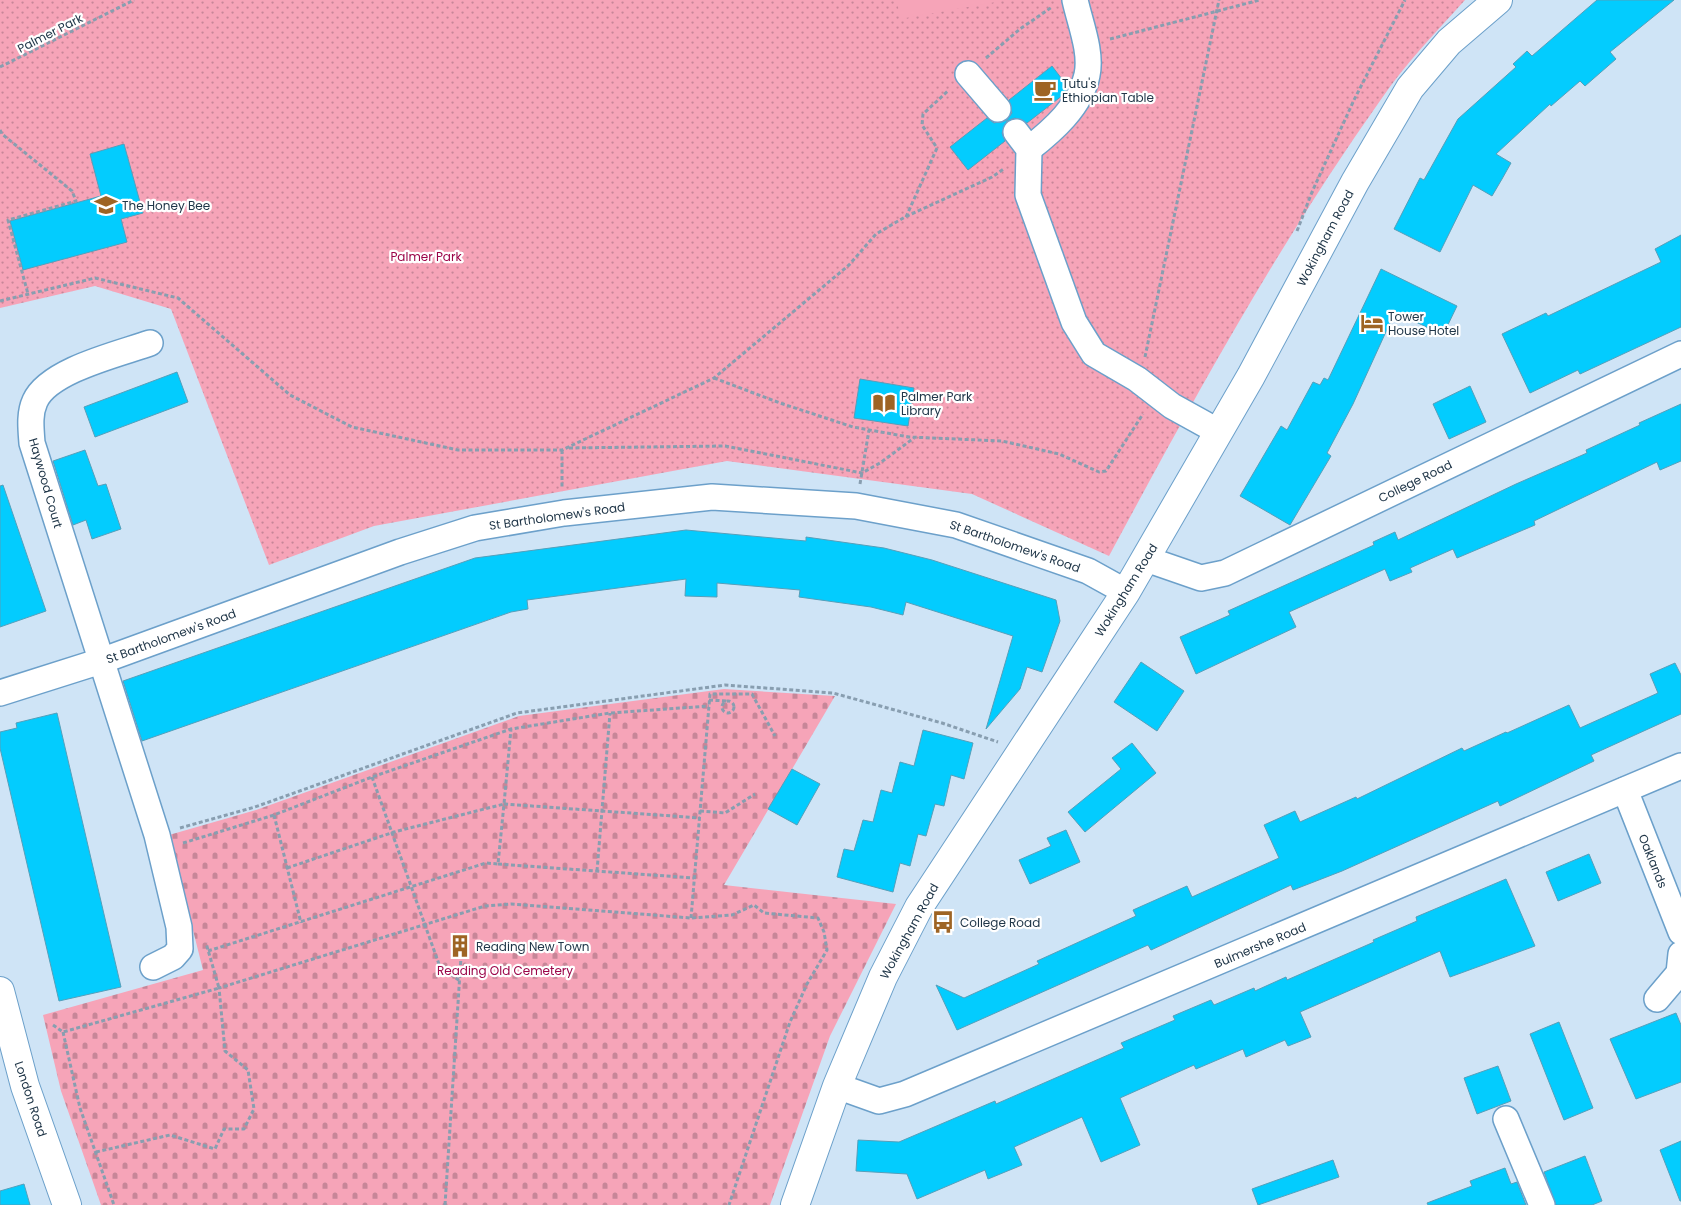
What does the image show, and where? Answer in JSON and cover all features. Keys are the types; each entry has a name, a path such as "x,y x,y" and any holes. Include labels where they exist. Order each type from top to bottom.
{"main road":[{"name":"Wokingham Road","path":"795,1205 837,1086 882,977 919,907 1146,559 1219,432 1355,182 1410,88 1483,4"},
{"name":"London Road","path":"0,992 26,1086 67,1205"}],"street":[{"path":"1075,0 1085,46 1087,74 1079,99 1044,138 1022,140 1028,195 1074,322 1094,354 1219,432"},
{"path":"968,74 998,109"},
{"name":"Haywood Court","path":"150,343 62,374 46,385 34,401 30,422 32,443 157,835 181,939 180,949 173,958 153,967"},
{"name":"College Road","path":"1146,559 1201,578 1226,573 1681,354"},
{"name":"St Bartholomew's Road","path":"0,693 101,661 400,552 476,528 564,514 712,497 856,506 956,525 1088,571 1126,592"},
{"name":"Bulmershe Road","path":"837,1086 879,1101 905,1094 1681,766"},
{"name":"Oaklands","path":"1625,790 1681,932"},
{"path":"1657,998 1679,973 1681,954"},
{"path":"1506,1119 1530,1150 1542,1205"}],"path":[{"name":"Palmer Park","path":"0,67 134,0"},
{"path":"714,378 780,403 869,430 915,438 1002,440 1059,454 1099,472 1106,471 1142,384 1144,362 1219,0"},
{"path":"1085,46 1260,0"},
{"path":"1296,234 1312,192 1354,100 1405,0"},
{"path":"0,130 72,192 76,201 8,220 28,294"},
{"path":"0,301 95,278 178,298 290,395 352,427 458,450 562,450 714,378 849,265 876,234 905,217 992,178 1022,140"},
{"path":"856,506 869,430"},
{"path":"567,448 725,446 862,473 880,463 915,438"},
{"path":"562,450 564,514"},
{"path":"157,835 255,807 517,713 724,686 833,693 942,723 1022,750"},
{"path":"691,918 710,694 752,694 775,736"},
{"path":"709,700 728,701"},
{"path":"301,923 274,815 372,776 511,729 610,713 709,706"},
{"path":"597,871 610,713"},
{"path":"498,864 511,729"},
{"path":"372,776 394,832 440,967 460,982"},
{"path":"700,811 725,813 754,794"},
{"path":"288,868 394,832 504,804 700,818"},
{"path":"208,951 486,863 694,878"},
{"path":"96,1152 170,1135 215,1149 224,1129 244,1129 254,1110 248,1070 225,1050 219,988 497,904 691,918 732,916 754,905 764,913 818,918 824,932 827,950 807,984 790,1022 729,1205"},
{"path":"446,1205 461,957"},
{"path":"63,1032 80,1108 114,1205"}],"green space":[{"name":"Palmer Park","path":"0,0 1465,0 1391,85 1308,209 1238,323 1109,556 972,494 727,461 374,526 269,565 171,309 95,286 0,308"},
{"path":"897,0 1007,0 900,19"},
{"name":"Reading Old Cemetery","path":"724,689 835,696 724,885 896,904 830,1036 770,1205 101,1205 61,1091 43,1015 203,970 169,835 256,810 519,716"}],"building":[{"path":"1597,0 1674,0 1610,52 1616,59 1585,86 1580,81 1551,106 1550,104 1496,154 1511,163 1502,179 1492,196 1473,185 1440,252 1394,229 1420,178 1424,180 1458,119 1516,67 1513,64 1527,51 1532,56"},
{"path":"1052,66 1068,87 1063,95 1027,123 1015,118 1007,121 1002,133 1005,141 968,170 950,147 987,118 994,123 1007,120 1012,113 1009,100"},
{"name":"The Honey Bee","path":"124,144 143,213 121,219 127,242 23,270 10,221 101,196 90,154"},
{"path":"1681,235 1681,327 1580,374 1578,370 1530,393 1502,334 1546,313 1548,316 1661,262 1655,249"},
{"path":"1381,269 1457,306 1443,335 1395,312 1353,404 1327,453 1331,456 1290,525 1240,496 1281,426 1287,430 1313,382 1320,385 1324,378 1328,380"},
{"path":"177,372 188,402 95,437 84,407"},
{"name":"Palmer Park Library","path":"860,379 914,388 908,426 854,418"},
{"path":"1470,386 1486,422 1449,439 1433,404"},
{"path":"1681,404 1681,461 1660,470 1657,462 1534,521 1535,525 1457,558 1453,549 1410,568 1412,572 1390,581 1385,569 1289,612 1296,627 1196,674 1180,637 1230,615 1228,611 1374,545 1373,542 1395,532 1398,540 1516,484 1587,453 1586,450"},
{"path":"85,450 98,486 106,484 121,529 92,539 86,520 73,525 53,461"},
{"path":"3,485 46,611 0,627 0,486"},
{"path":"686,530 806,541 806,537 884,548 932,560 1056,600 1060,621 1042,672 1027,667 1020,689 986,729 1013,636 906,602 903,615 871,607 799,597 800,590 717,583 717,597 685,596 686,579 527,600 528,609 511,612 142,741 123,681 475,558"},
{"path":"1141,662 1184,691 1157,731 1114,702"},
{"path":"1675,663 1681,675 1681,714 1591,755 1594,761 1500,806 1498,801 1342,871 1293,890 1291,885 1151,950 1148,945 957,1030 936,985 964,998 1039,964 1037,961 1136,916 1133,910 1187,886 1192,897 1279,858 1264,825 1295,811 1300,822 1356,797 1357,799 1462,748 1464,751 1569,705 1580,728 1658,693 1650,674"},
{"path":"57,713 121,987 59,1001 0,748 0,732 17,728 16,723"},
{"path":"923,730 973,743 964,779 951,775 944,806 935,804 926,836 918,834 910,866 900,863 893,892 837,877 844,849 854,851 863,820 873,822 881,790 892,793 900,762 914,766"},
{"path":"1132,743 1156,773 1085,832 1068,812 1121,769 1112,758"},
{"path":"792,769 820,784 797,825 768,809"},
{"path":"1066,830 1080,862 1030,884 1019,860 1051,846 1047,838"},
{"path":"1589,854 1601,883 1558,901 1546,872"},
{"path":"1506,879 1535,946 1450,977 1440,951 1300,1012 1311,1037 1288,1046 1285,1040 1246,1057 1243,1049 1196,1069 1194,1065 1120,1098 1140,1145 1101,1162 1082,1117 1014,1147 1022,1165 988,1179 985,1170 917,1199 907,1174 856,1171 858,1140 899,1142 995,1101 996,1104 1124,1048 1121,1043 1175,1020 1173,1016 1211,1000 1214,1005 1254,988 1255,991 1286,977 1287,980 1417,921 1416,917"},
{"path":"1676,1013 1681,1025 1681,1082 1636,1099 1610,1039"},
{"path":"1559,1022 1593,1108 1564,1120 1530,1034"},
{"path":"1498,1066 1511,1101 1477,1114 1464,1078"},
{"path":"1681,1141 1681,1201 1680,1201 1660,1150"},
{"path":"1585,1156 1602,1201 1592,1205 1556,1205 1544,1172"},
{"path":"1333,1160 1339,1177 1258,1205 1252,1189"},
{"path":"1505,1168 1511,1184 1517,1182 1526,1205 1428,1205 1427,1203 1472,1186 1470,1181"},
{"path":"24,1184 30,1205 0,1205 0,1191"}],"place":[{"name":"Tutu's Ethiopian Table","path":"1045,90"},
{"name":"The Honey Bee","path":"106,205"},
{"name":"Tower House Hotel","path":"1372,323"},
{"name":"Palmer Park Library","path":"884,403"},
{"name":"College Road","path":"943,922"},
{"name":"Reading New Town","path":"460,946"}]}
